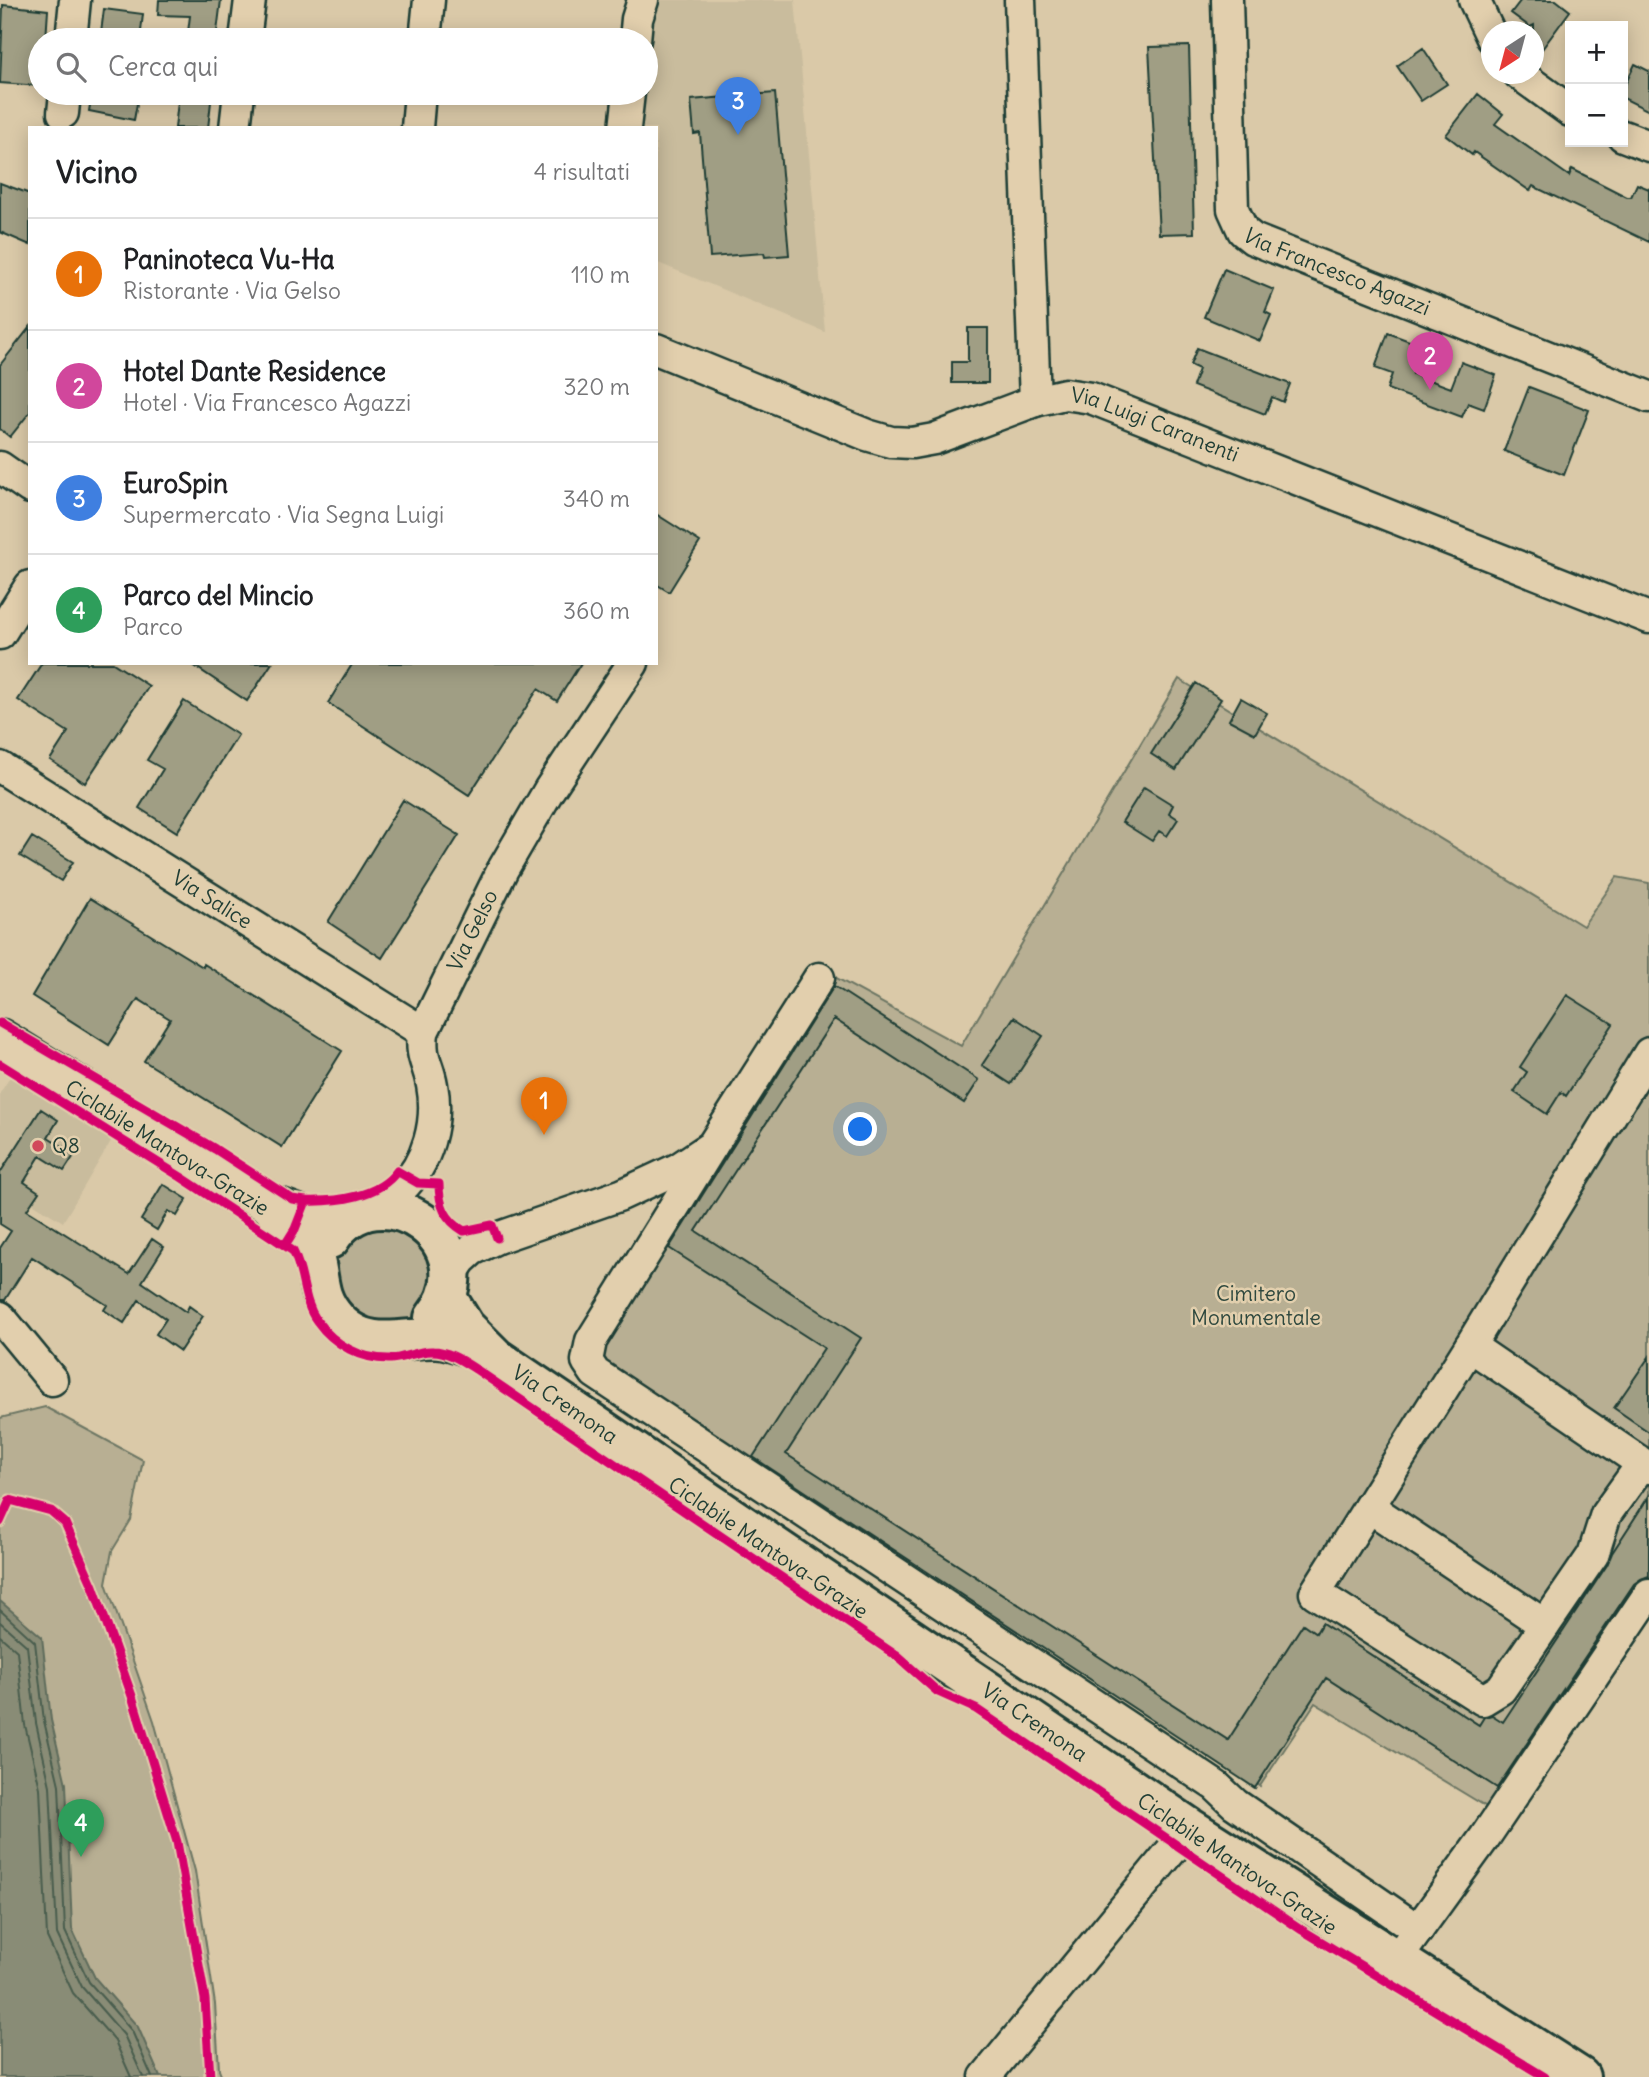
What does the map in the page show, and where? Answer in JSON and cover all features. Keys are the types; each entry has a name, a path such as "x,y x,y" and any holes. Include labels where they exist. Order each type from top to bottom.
{"main road":[{"name":"Via Cremona","path":"0,1038 269,1204 312,1220 394,1210 411,1215 433,1231 446,1250 449,1287 465,1327 496,1358 1190,1828 1407,1945 1580,2077"},
{"name":"Via Cremona","path":"269,1204 303,1238 313,1255 321,1294 330,1311 343,1326 360,1336 379,1341 441,1338 461,1343 496,1358"},
{"path":"319,1274 322,1254 331,1235 361,1215"},
{"path":"399,1339 419,1332 436,1317 449,1287"}],"street":[{"path":"72,28 75,0"},
{"path":"246,28 250,0"},
{"path":"426,28 429,0"},
{"path":"636,28 643,0"},
{"path":"1020,0 1035,401"},
{"name":"Via Francesco Agazzi","path":"1227,0 1233,209 1243,231 1253,239 1649,397"},
{"path":"1474,0 1484,21"},
{"path":"1532,84 1565,108"},
{"path":"235,126 238,105"},
{"path":"417,126 419,105"},
{"path":"625,126 628,105"},
{"path":"1628,138 1649,146"},
{"name":"Via Luigi Caranenti","path":"658,350 867,435 891,442 912,443 934,439 1035,401 1065,394 1091,398 1649,618"},
{"path":"0,467 28,487"},
{"path":"0,634 28,589"},
{"name":"Via Gelso","path":"361,1215 402,1188 428,1147 433,1121 433,1100 432,1084 423,1060 424,1032 503,869 549,790 632,665"},
{"name":"Via Salice","path":"0,768 424,1032"},
{"path":"819,978 591,1340 587,1361 596,1373 1216,1786 1407,1945 1485,1837 1649,1594"},
{"path":"1470,1346 1646,1466 1606,1514 1593,1555 1502,1689 1483,1700 1315,1593 1649,1054"},
{"path":"449,1287 461,1259 472,1250 497,1238 621,1195 679,1168 712,1146"},
{"path":"428,1147 424,1184 433,1231 463,1243 497,1238"},
{"path":"2,1327 52,1380"},
{"path":"1369,1507 1545,1625"},
{"path":"985,2077 1190,1828"}],"shaded area":[{"path":"653,0 795,0 825,332 658,263 658,126 635,126 637,105 658,105 658,28 648,28"},
{"path":"14,1071 114,1136 63,1222 0,1183 0,1093"}],"green space":[{"name":"Cimitero Monumentale","path":"1179,679 1583,926 1617,877 1649,883 1649,1577 1495,1812 1315,1703 1260,1786 777,1459 773,1437 754,1461 599,1359 670,1236 833,976 961,1046"},
{"path":"406,1225 439,1264 424,1313 410,1322 375,1326 346,1308 335,1276 337,1259 344,1244 357,1232"},
{"path":"45,1407 143,1460 131,1520 112,1551 106,1583 154,1721 195,1871 215,2004 219,2069 222,2077 0,2077 0,1418"}],"water":[{"path":"0,1601 42,1637 51,1720 66,1784 72,1929 95,1978 138,2027 160,2077 0,2077"}],"building":[{"path":"159,0 221,0 218,28 188,28 190,16 158,15"},
{"path":"1521,0 1556,0 1570,11 1544,46 1544,21 1522,21 1511,13"},
{"path":"3,5 48,10 47,28 28,28 28,85 0,83"},
{"path":"104,9 143,14 141,28 102,28"},
{"path":"1189,46 1194,233 1159,234 1149,47"},
{"path":"1423,48 1447,84 1421,101 1397,66"},
{"path":"1635,64 1649,71 1649,111 1628,100 1628,79"},
{"path":"775,93 789,255 765,257 764,253 710,257 700,133 694,134 691,100"},
{"path":"1478,94 1503,114 1495,124 1569,176 1572,169 1627,197 1631,197 1637,184 1649,189 1649,242 1533,186 1530,191 1474,152 1472,155 1446,135"},
{"path":"90,105 137,105 134,120 89,111"},
{"path":"178,105 211,105 208,126 175,126"},
{"path":"0,183 28,193 28,244 0,232"},
{"path":"1224,269 1274,290 1265,312 1271,315 1260,341 1204,317"},
{"path":"968,328 988,328 988,383 952,383 952,362 968,362"},
{"path":"28,330 28,414 10,437 0,429 0,365"},
{"path":"1388,333 1423,346 1413,374 1451,388 1461,362 1496,375 1484,409 1468,403 1462,417 1387,389 1392,374 1375,368"},
{"path":"1197,348 1290,384 1283,402 1272,397 1265,414 1193,386 1199,369 1190,365"},
{"path":"1529,387 1589,410 1564,475 1504,451"},
{"path":"658,515 700,542 669,592 658,585"},
{"path":"41,665 116,665 149,686 85,783 50,760 68,732 18,700"},
{"path":"193,665 271,665 247,701"},
{"path":"352,665 580,665 557,701 538,689 469,795 328,703"},
{"path":"1196,683 1221,699 1176,770 1151,754"},
{"path":"1241,698 1267,713 1255,734 1229,720"},
{"path":"184,701 238,735 177,832 139,808 163,769 147,760"},
{"path":"1144,787 1173,805 1169,813 1178,819 1167,836 1159,831 1152,841 1122,822"},
{"path":"403,800 459,835 382,958 328,922"},
{"path":"32,837 73,862 61,881 20,856"},
{"path":"90,898 203,967 204,964 342,1051 282,1147 144,1061 170,1019 138,999 109,1045 32,996"},
{"path":"834,986 979,1080 964,1103 834,1019 696,1231 861,1338 786,1454 1228,1740 1303,1624 1316,1633 1322,1623 1479,1725 1484,1717 1492,1715 1503,1722 1607,1565 1649,1496 1649,1576 1634,1584 1497,1788 1326,1678 1255,1788 753,1457 824,1348 669,1248"},
{"path":"1567,995 1613,1024 1566,1096 1561,1092 1547,1114 1514,1092 1527,1072 1520,1067"},
{"path":"1014,1017 1043,1036 1011,1084 982,1065"},
{"path":"41,1109 58,1120 48,1137 75,1154 64,1171 40,1156 24,1182 39,1192 27,1210 129,1274 152,1239 164,1247 142,1282 186,1312 189,1306 203,1316 180,1351 156,1334 166,1319 139,1300 124,1323 104,1310 107,1305 32,1257 5,1300 0,1300 0,1248 11,1231 0,1224 0,1173"},
{"path":"163,1184 187,1199 177,1216 168,1211 157,1230 141,1220"},
{"path":"1649,1357 1649,1432 1614,1408"}],"cycle path":[{"name":"Ciclabile Mantova-Grazie","path":"0,1023 215,1149 292,1199 306,1201"},
{"name":"Ciclabile Mantova-Grazie","path":"0,1064 181,1177 293,1251 312,1313 324,1330 340,1344 359,1354 380,1359 439,1351 467,1364 897,1656 938,1692 976,1709 1302,1930 1545,2077"},
{"path":"285,1245 295,1229 306,1201 356,1196 379,1187 397,1171 418,1183 439,1184 444,1211 457,1227 464,1231 492,1225 497,1238"},
{"path":"0,1522 10,1500 51,1511 65,1523 93,1586 132,1696 177,1842 205,1999 210,2077"}],"place":[{"name":"EuroSpin","path":"738,135"},
{"name":"Hotel Dante Residence","path":"1430,390"},
{"name":"Paninoteca Vu-Ha","path":"544,1135"},
{"name":"Q8","path":"38,1146"},
{"name":"Parco del Mincio","path":"81,1857"}]}
